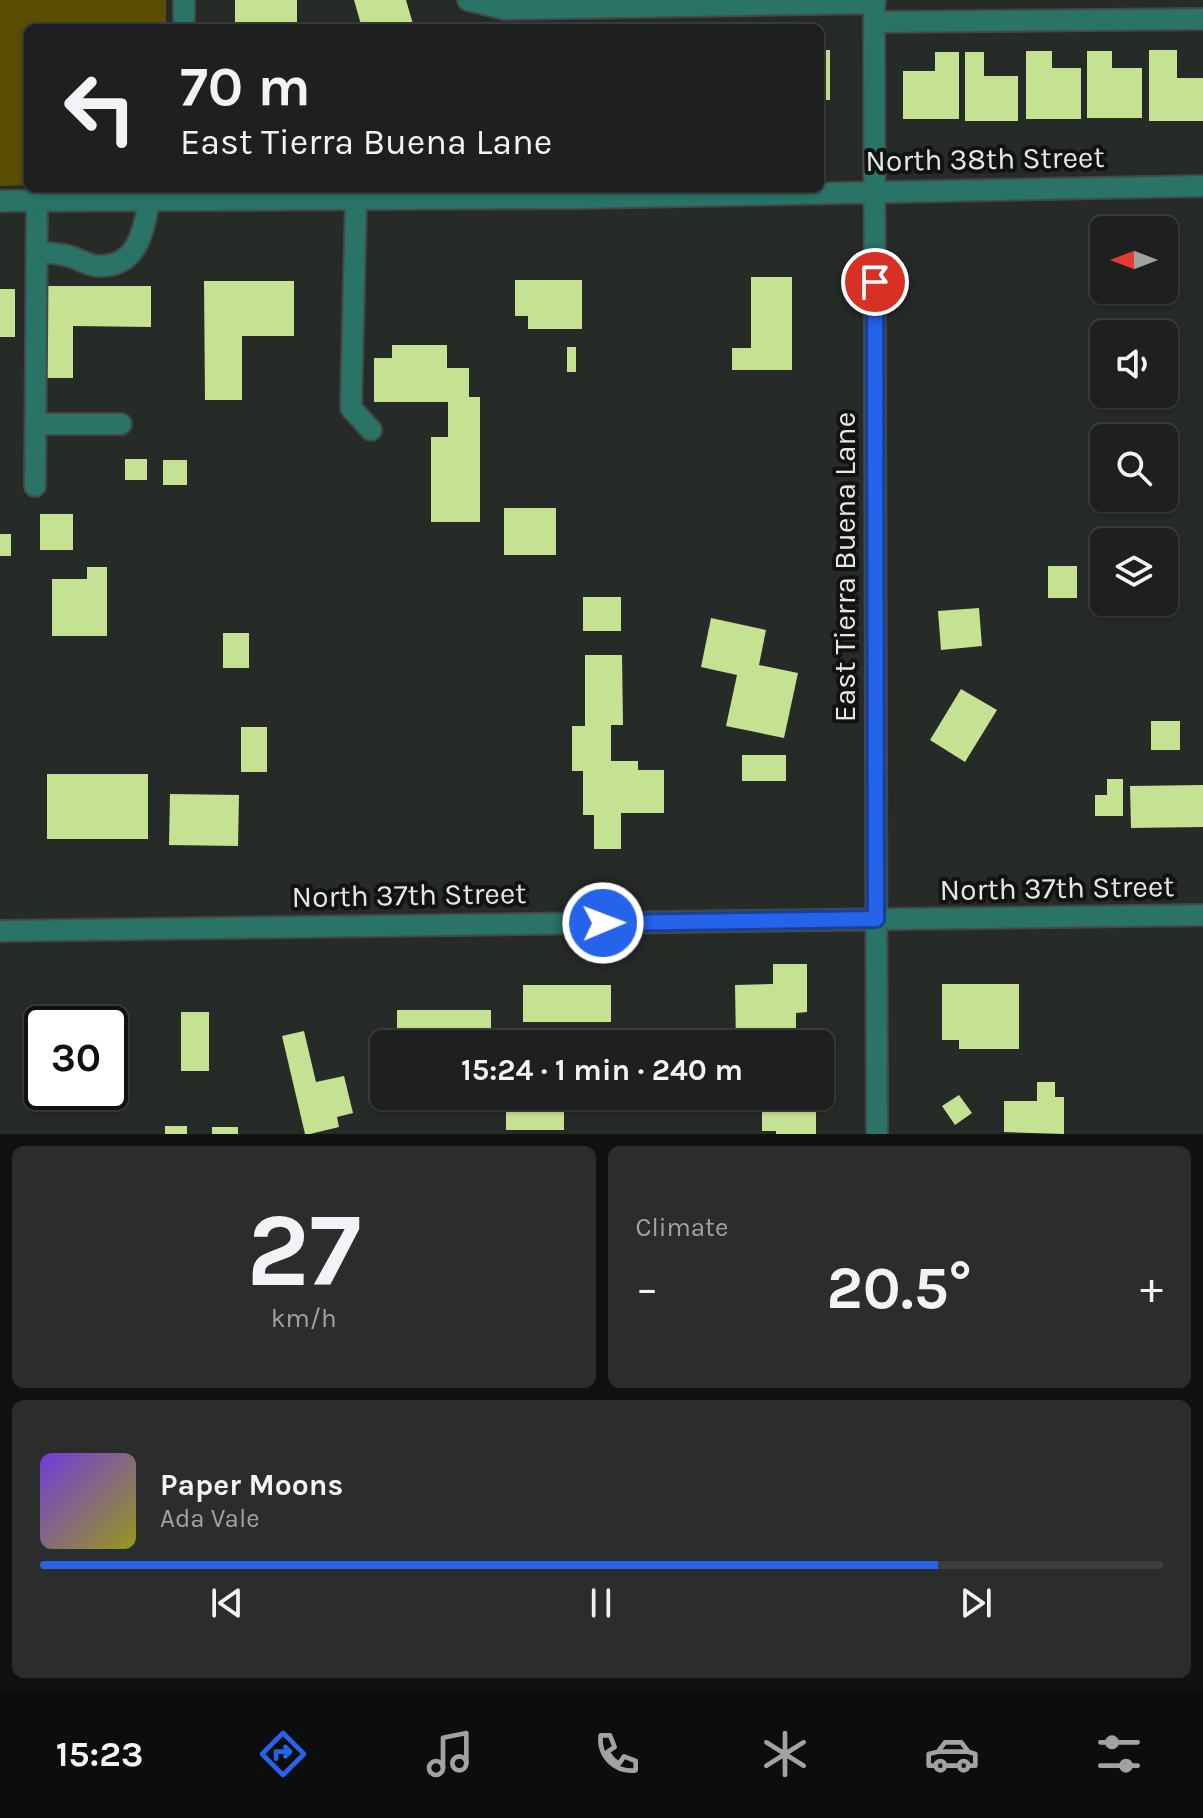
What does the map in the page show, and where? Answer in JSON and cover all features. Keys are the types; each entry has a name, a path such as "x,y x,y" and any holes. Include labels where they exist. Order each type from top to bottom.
{"street":[{"path":"184,0 184,24"},
{"path":"468,0 505,9 1143,10 1203,19"},
{"name":"East Tierra Buena Lane","path":"875,8 877,1134"},
{"name":"North 38th Street","path":"0,201 149,201 186,195 580,198 1203,186"},
{"path":"356,198 351,408 371,430"},
{"path":"35,486 37,201"},
{"path":"37,252 69,256 99,266 121,263 134,253 144,228 149,201"},
{"path":"36,424 121,424"},
{"name":"North 37th Street","path":"0,931 1203,915"}],"shaded area":[{"path":"0,0 166,0 166,24 24,24 24,185 0,186"}],"building":[{"path":"235,0 297,0 297,24 235,24"},
{"path":"354,0 406,0 413,24 361,24"},
{"path":"824,50 830,50 830,100 824,100"},
{"path":"1149,50 1177,50 1177,78 1203,78 1203,121 1149,121"},
{"path":"1026,51 1052,51 1052,68 1081,68 1081,119 1026,119"},
{"path":"1087,51 1112,51 1112,68 1142,68 1142,118 1087,118"},
{"path":"935,52 959,52 959,119 903,119 903,71 935,71"},
{"path":"965,52 984,52 984,76 1018,76 1018,121 965,121"},
{"path":"751,277 792,277 792,370 732,370 732,348 751,348"},
{"path":"515,280 582,280 582,329 528,329 528,316 515,316"},
{"path":"204,281 294,281 294,336 242,336 242,400 205,400"},
{"path":"42,286 151,286 151,327 73,326 73,378 42,378"},
{"path":"0,289 15,289 15,337 0,337"},
{"path":"392,345 447,345 447,368 469,368 469,397 480,397 480,522 431,522 431,437 448,437 448,402 374,402 374,358 392,358"},
{"path":"567,347 576,347 576,372 567,372"},
{"path":"125,459 147,459 147,480 125,480"},
{"path":"163,460 187,460 187,485 163,485"},
{"path":"504,508 556,508 556,555 504,555"},
{"path":"40,514 73,514 73,550 40,550"},
{"path":"0,534 11,534 11,556 0,556"},
{"path":"1048,566 1077,566 1077,598 1048,598"},
{"path":"87,567 107,567 107,636 52,636 52,579 87,579"},
{"path":"583,597 621,597 621,631 583,631"},
{"path":"979,608 982,646 941,650 938,611"},
{"path":"711,618 766,630 759,665 798,673 784,738 726,726 737,675 701,667"},
{"path":"223,633 249,633 249,668 223,668"},
{"path":"585,655 622,655 623,725 611,725 611,761 638,761 638,770 664,770 664,813 621,813 621,849 594,849 594,815 583,815 583,771 572,771 572,726 585,726"},
{"path":"961,689 997,710 965,762 930,740"},
{"path":"1151,721 1180,721 1180,750 1151,750"},
{"path":"241,727 267,727 267,772 241,772"},
{"path":"742,755 786,755 786,781 742,781"},
{"path":"47,774 148,774 148,839 47,839"},
{"path":"1107,779 1123,779 1123,816 1095,816 1095,795 1107,795"},
{"path":"1203,785 1203,827 1131,828 1130,786"},
{"path":"170,794 239,795 238,846 169,845"},
{"path":"773,964 807,964 807,1012 796,1013 796,1030 736,1030 735,985 773,984"},
{"path":"942,984 1019,984 1019,1049 959,1049 959,1040 942,1040"},
{"path":"523,985 611,985 611,1022 523,1022"},
{"path":"397,1010 491,1010 491,1030 397,1030"},
{"path":"181,1012 209,1012 209,1071 181,1071"},
{"path":"304,1031 316,1082 344,1076 353,1113 337,1117 339,1127 310,1134 305,1134 282,1036"},
{"path":"1037,1082 1055,1082 1055,1097 1064,1097 1064,1134 1004,1132 1004,1101 1037,1101"},
{"path":"959,1095 972,1113 955,1125 942,1106"},
{"path":"506,1110 564,1110 564,1130 506,1130"},
{"path":"762,1110 816,1110 816,1134 762,1131"},
{"path":"165,1126 187,1126 187,1134 165,1134"},
{"path":"212,1127 238,1127 238,1134 212,1134"}],"route":[{"path":"603,923 876,919 875,282"}]}
